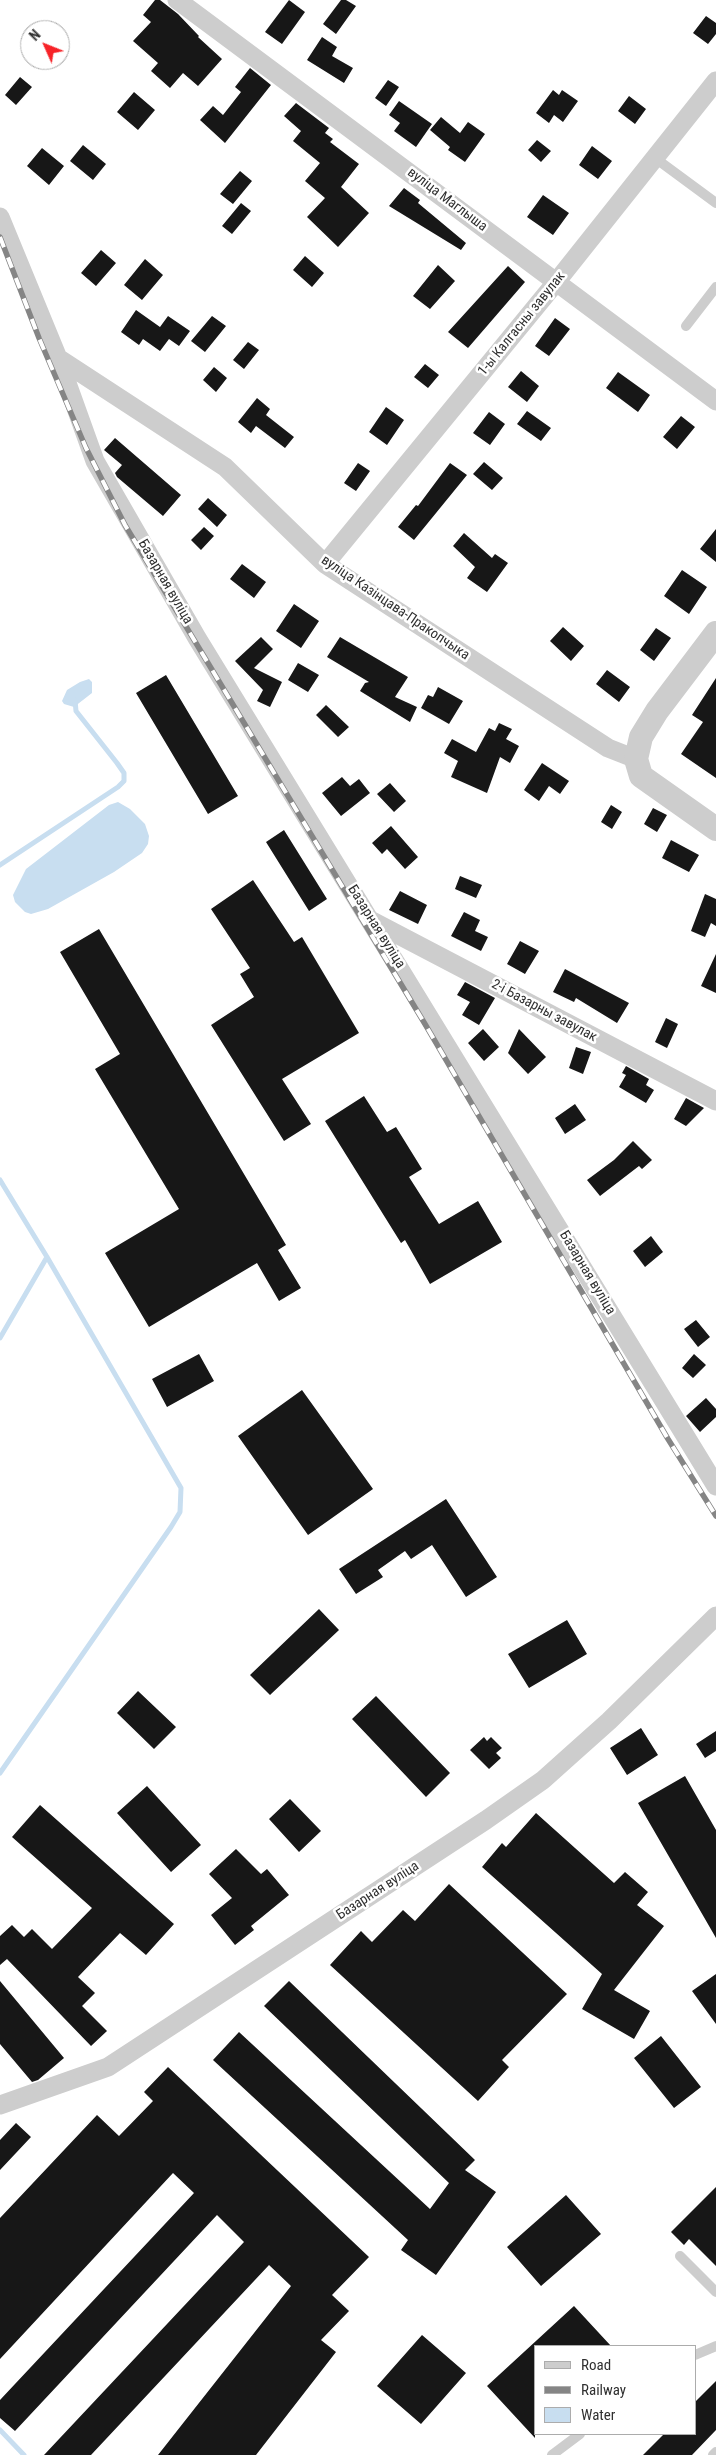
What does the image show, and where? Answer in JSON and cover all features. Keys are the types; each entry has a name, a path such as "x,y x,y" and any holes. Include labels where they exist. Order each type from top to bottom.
{"street":[{"name":"вуліца Маглыша","path":"177,0 716,402"},
{"name":"1-ы Калгасны завулак","path":"325,564 557,282 716,81"},
{"path":"0,218 58,358"},
{"name":"вуліца Казінцава-Пракопчыка","path":"58,358 225,467 325,564 608,748 636,759"},
{"name":"Базарная вуліца","path":"58,358 95,461 197,638 372,921 716,1486"},
{"path":"716,632 657,710 641,737 636,759 641,776 716,829"},
{"name":"2-і Базарны завулак","path":"372,921 716,1101"},
{"name":"Базарная вуліца","path":"0,2105 108,2067 486,1820 543,1780 603,1727 716,1616"}],"lane":[{"path":"655,158 716,202"},
{"path":"686,326 716,287"},
{"path":"680,2256 716,2292"},
{"path":"696,2355 716,2346"},
{"path":"552,2455 579,2435"},
{"path":"713,2455 716,2452"}],"water":[{"path":"89,679 92,682 92,693 74,707 64,704 62,701 67,690"},
{"path":"118,802 130,809 145,824 149,836 148,844 142,853 114,872 48,909 31,914 25,912 15,902 13,895 26,869 109,805"}],"building":[{"path":"155,0 160,0 178,14 198,37 222,59 198,86 183,73 170,88 151,71 158,63 133,41 151,22 143,15"},
{"path":"289,0 305,12 282,44 265,32"},
{"path":"341,0 346,0 356,6 336,34 323,24"},
{"path":"706,16 716,23 716,34 708,44 693,33"},
{"path":"322,37 337,47 332,56 353,68 344,83 307,60"},
{"path":"250,68 271,85 225,143 200,120 213,106 223,115 241,92 235,87"},
{"path":"20,77 32,87 16,105 5,95"},
{"path":"388,80 399,87 386,106 375,98"},
{"path":"553,90 559,95 562,90 578,101 563,122 554,115 549,123 536,113"},
{"path":"134,92 155,110 138,130 117,112"},
{"path":"629,96 646,109 635,124 618,111"},
{"path":"399,101 432,124 416,147 394,131 400,123 389,115"},
{"path":"296,103 329,128 325,133 333,139 330,142 359,164 341,187 369,213 338,247 307,217 325,198 305,181 320,163 293,141 301,131 284,116"},
{"path":"441,117 460,133 468,122 485,134 465,162 448,150 450,147 430,130"},
{"path":"537,140 551,151 541,162 528,150"},
{"path":"83,145 106,164 93,180 70,161"},
{"path":"592,146 612,161 598,179 579,165"},
{"path":"42,148 64,166 49,185 27,166"},
{"path":"240,171 252,181 233,204 220,194"},
{"path":"404,188 420,200 418,203 466,243 461,250 389,206"},
{"path":"543,195 569,213 553,235 527,217"},
{"path":"241,203 251,211 232,234 222,226"},
{"path":"101,250 116,263 96,286 81,273"},
{"path":"305,256 324,273 312,287 293,270"},
{"path":"145,259 163,275 142,300 124,285"},
{"path":"438,265 455,281 430,309 413,296"},
{"path":"508,266 525,282 468,348 448,332"},
{"path":"136,310 160,327 168,316 190,331 179,346 169,339 160,351 143,339 139,345 121,332"},
{"path":"212,316 226,326 205,352 191,341"},
{"path":"555,318 570,329 549,356 535,346"},
{"path":"248,342 259,350 244,369 233,360"},
{"path":"425,364 439,375 428,388 414,377"},
{"path":"214,367 227,378 216,392 203,380"},
{"path":"521,371 539,386 527,402 508,387"},
{"path":"618,372 650,395 638,412 606,388"},
{"path":"257,398 270,409 266,415 294,437 285,448 256,426 251,433 238,422"},
{"path":"386,407 404,420 387,445 369,432"},
{"path":"527,411 551,428 541,441 517,424"},
{"path":"489,412 505,424 490,445 473,433"},
{"path":"681,416 695,427 677,449 663,437"},
{"path":"115,438 181,495 163,516 117,477 115,473 122,465 104,450"},
{"path":"484,462 503,478 492,490 473,474"},
{"path":"358,463 370,471 356,491 344,483"},
{"path":"450,463 467,475 414,540 398,527 416,505 418,506"},
{"path":"208,498 227,515 217,527 198,509"},
{"path":"204,527 214,536 201,550 191,540"},
{"path":"716,529 716,562 700,549"},
{"path":"464,533 492,558 495,554 508,563 487,592 467,578 475,567 453,546"},
{"path":"242,564 266,582 254,598 230,579"},
{"path":"682,570 707,587 689,614 664,596"},
{"path":"294,604 319,621 301,648 276,631"},
{"path":"563,627 584,646 571,661 550,641"},
{"path":"656,628 671,638 654,661 640,650"},
{"path":"261,637 273,649 254,668 282,682 270,707 257,701 263,690 235,661"},
{"path":"340,637 408,677 395,697 417,707 410,722 360,691 365,683 369,682 327,657"},
{"path":"298,663 319,675 308,692 288,680"},
{"path":"607,670 630,687 619,702 596,684"},
{"path":"166,675 238,796 208,814 136,693"},
{"path":"716,678 716,778 681,754 703,722 692,715"},
{"path":"438,687 463,701 449,724 421,708 428,695 433,697"},
{"path":"326,705 349,727 338,737 316,715"},
{"path":"499,723 512,729 506,739 519,746 510,763 500,757 487,793 451,777 458,761 444,753 452,739 476,752 489,728 495,731"},
{"path":"542,763 569,781 560,794 549,786 539,801 524,790"},
{"path":"342,777 350,786 359,779 370,793 341,816 322,793"},
{"path":"390,783 406,801 394,812 377,794"},
{"path":"611,805 622,812 612,829 601,822"},
{"path":"653,808 667,815 657,832 644,824"},
{"path":"391,826 418,857 405,869 387,849 382,854 372,843"},
{"path":"284,830 327,899 309,911 266,842"},
{"path":"671,840 699,855 689,872 662,858"},
{"path":"460,876 482,885 476,898 455,889"},
{"path":"253,880 294,942 302,937 359,1033 282,1079 311,1124 284,1141 211,1025 254,997 240,974 250,968 211,909"},
{"path":"400,891 427,905 418,924 389,910"},
{"path":"705,894 716,899 716,926 711,923 705,937 691,931"},
{"path":"464,912 480,920 475,931 488,937 481,951 451,936"},
{"path":"99,929 286,1245 278,1250 301,1288 279,1301 257,1263 149,1327 105,1253 179,1209 95,1069 120,1054 60,952"},
{"path":"520,941 539,951 525,974 507,964"},
{"path":"716,954 716,993 701,986"},
{"path":"565,969 629,1003 617,1023 576,998 574,1002 553,992"},
{"path":"465,982 495,998 479,1025 462,1015 470,1002 457,995"},
{"path":"666,1018 678,1024 667,1048 655,1042"},
{"path":"483,1029 499,1047 484,1061 468,1043"},
{"path":"519,1029 546,1057 528,1074 508,1053"},
{"path":"576,1047 591,1052 583,1074 569,1068"},
{"path":"626,1066 649,1079 646,1085 654,1090 646,1103 619,1087 626,1075 622,1073"},
{"path":"364,1096 387,1132 396,1127 422,1169 409,1177 439,1224 478,1201 502,1242 430,1284 405,1240 401,1243 325,1121"},
{"path":"686,1098 704,1108 686,1126 674,1119"},
{"path":"575,1104 586,1120 565,1134 555,1118"},
{"path":"633,1141 652,1160 642,1169 639,1166 600,1196 587,1180 614,1160"},
{"path":"651,1236 663,1252 645,1267 633,1251"},
{"path":"696,1320 710,1337 698,1347 684,1329"},
{"path":"199,1354 214,1381 167,1407 152,1379"},
{"path":"694,1354 706,1365 693,1378 682,1368"},
{"path":"302,1390 373,1489 308,1535 238,1436"},
{"path":"706,1398 716,1409 716,1417 700,1432 686,1416"},
{"path":"446,1499 497,1577 466,1597 432,1545 411,1559 405,1551 378,1570 383,1577 356,1594 339,1569"},
{"path":"319,1609 339,1630 270,1695 250,1675"},
{"path":"567,1620 587,1654 529,1688 508,1654"},
{"path":"138,1691 176,1727 154,1749 117,1713"},
{"path":"376,1696 450,1773 426,1797 352,1719"},
{"path":"641,1728 658,1755 627,1775 610,1748"},
{"path":"716,1731 716,1751 705,1758 696,1744"},
{"path":"484,1737 487,1741 491,1737 502,1748 496,1753 501,1758 489,1769 470,1750"},
{"path":"685,1776 716,1830 716,1938 638,1803"},
{"path":"147,1786 201,1845 171,1872 117,1813"},
{"path":"290,1799 321,1831 299,1852 269,1819"},
{"path":"40,1805 174,1924 146,1955 120,1933 78,1977 95,1993 82,2006 107,2031 91,2046 7,1959 0,1965 0,1936 12,1925 24,1937 32,1929 52,1949 92,1908 12,1837"},
{"path":"536,1813 614,1883 625,1872 648,1892 637,1905 664,1926 614,1990 650,2011 634,2039 582,2009 602,1974 482,1867 502,1843 506,1847"},
{"path":"236,1849 261,1874 267,1869 289,1895 251,1926 254,1930 235,1945 211,1915 232,1898 209,1874"},
{"path":"449,1884 567,1994 502,2060 509,2067 478,2101 330,1965 361,1931 372,1942 403,1910 415,1921"},
{"path":"716,1974 716,2024 692,1991"},
{"path":"0,1981 64,2058 38,2080 32,2082 0,2044"},
{"path":"289,1981 475,2160 465,2170 496,2192 436,2275 401,2250 408,2240 213,2060 239,2032 430,2209 449,2183 264,2006"},
{"path":"661,2036 701,2087 674,2108 634,2058"},
{"path":"168,2067 369,2257 332,2295 349,2311 321,2340 336,2352 256,2455 158,2455 291,2286 269,2265 91,2455 44,2455 244,2242 217,2215 15,2431 0,2418 0,2400 194,2193 173,2173 0,2359 0,2218 97,2115 119,2136 153,2101 144,2092"},
{"path":"16,2123 31,2137 0,2170 0,2140"},
{"path":"716,2187 716,2266 689,2239 684,2245 671,2232"},
{"path":"566,2195 601,2234 541,2286 507,2247"},
{"path":"574,2306 610,2345 534,2345 535,2438 487,2386"},
{"path":"422,2335 466,2373 421,2424 377,2386"},
{"path":"716,2381 716,2430 692,2455 643,2455 663,2435 696,2435 696,2401"}],"waterway":[{"path":"0,865 118,787 124,781 124,773 76,711 75,700"},
{"path":"0,1180 47,1257 181,1488 180,1512 171,1527 0,1773"},
{"path":"0,1338 47,1257"},
{"path":"0,2430 24,2455"}],"railway":[{"path":"0,237 39,338 86,448 125,525 425,1024 668,1439 716,1516"}]}
